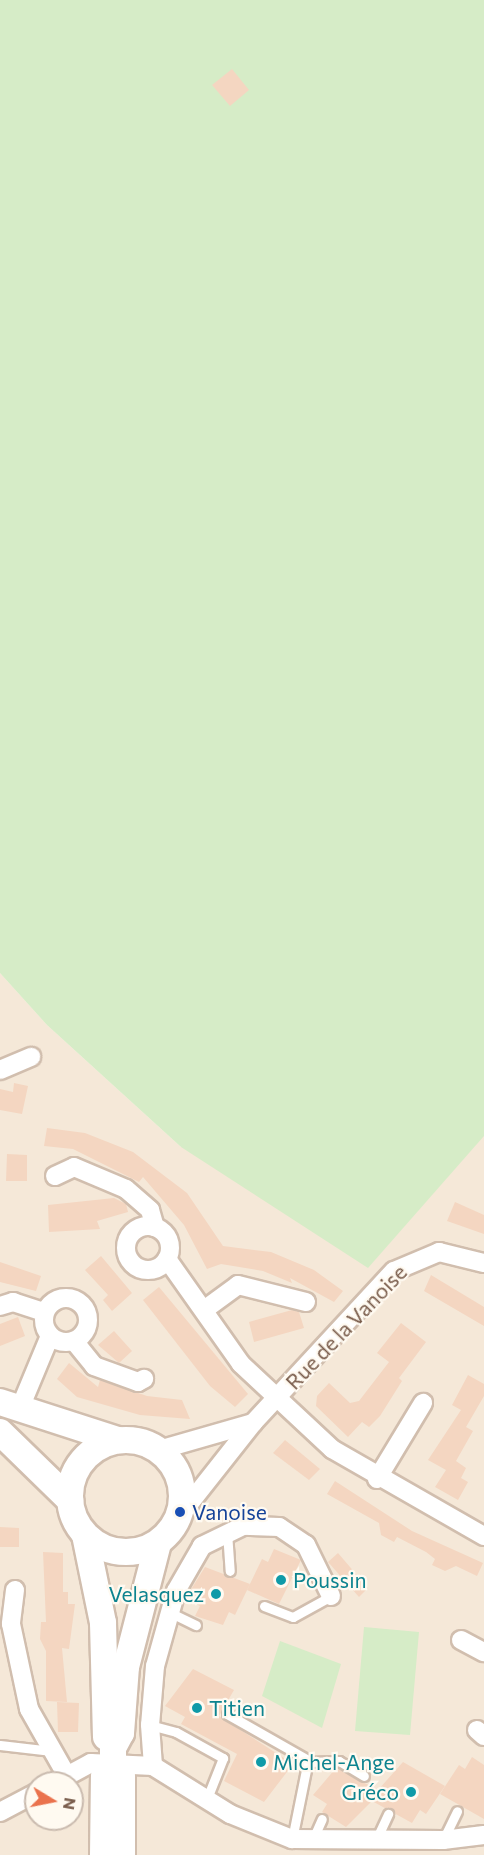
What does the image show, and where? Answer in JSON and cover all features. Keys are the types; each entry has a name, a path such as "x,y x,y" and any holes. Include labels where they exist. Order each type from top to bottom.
{"street":[{"path":"0,1070 31,1057"},
{"path":"55,1176 74,1167 126,1189 150,1210 155,1227 169,1240 166,1259 241,1364 332,1449 377,1479 484,1536"},
{"path":"155,1227 131,1234 128,1258 150,1270 166,1259"},
{"name":"Rue de la Vanoise","path":"178,1518 252,1423 394,1271 431,1254 482,1266"},
{"path":"204,1310 238,1285 306,1302"},
{"path":"44,1312 61,1298 82,1304 88,1324 74,1341"},
{"path":"0,1306 13,1302 44,1312"},
{"path":"44,1312 50,1336 10,1405 118,1440 159,1450 179,1478 178,1518 158,1543 126,1667 121,1733 113,1760 104,1777 103,1855"},
{"path":"50,1336 74,1341 94,1366 138,1382 144,1379"},
{"path":"377,1479 423,1403"},
{"name":"Rue de la Vanoise","path":"159,1450 252,1423"},
{"path":"0,1432 70,1500 85,1536 101,1603 105,1735 113,1760 122,1777 122,1855"},
{"path":"70,1500 82,1461 118,1440"},
{"path":"153,1766 150,1725 155,1666 169,1612 194,1556 226,1531 255,1524 288,1531 318,1561 331,1596"},
{"path":"85,1536 120,1553 158,1543"},
{"path":"15,1590 11,1624 22,1685 33,1723 52,1751 58,1771"},
{"path":"461,1640 484,1653"},
{"path":"74,1771 87,1763 113,1760 153,1766 206,1801 292,1839 312,1841 443,1840 484,1835"},
{"path":"0,1812 24,1799"}],"lane":[{"path":"226,1531 230,1571"},
{"path":"264,1606 293,1617 331,1596"},
{"path":"169,1612 196,1625"},
{"path":"227,1714 308,1762 339,1761 364,1776"},
{"path":"150,1725 176,1732 223,1758 206,1801"},
{"path":"0,1745 52,1751"},
{"path":"292,1839 308,1762"},
{"path":"443,1840 457,1811"},
{"path":"376,1841 388,1814"},
{"path":"312,1841 321,1819"}],"shaded area":[{"path":"0,973 47,1025 181,1147 484,1136 484,1855 0,1855"}],"green space":[{"path":"0,0 484,0 484,1136 368,1268 181,1147 47,1025 0,973"},
{"path":"364,1627 419,1632 410,1735 355,1731"},
{"path":"280,1641 341,1664 322,1728 262,1696"}],"building":[{"path":"232,69 249,90 230,106 212,85"},
{"path":"14,1083 28,1086 22,1114 0,1110 0,1089 13,1092"},
{"path":"47,1128 85,1133 133,1152 187,1193 223,1246 271,1252 314,1270 343,1291 334,1302 290,1278 292,1283 263,1271 221,1264 207,1269 184,1225 143,1177 139,1182 73,1149 44,1146"},
{"path":"7,1154 27,1155 27,1181 6,1181"},
{"path":"114,1198 126,1204 128,1212 97,1221 100,1229 49,1232 48,1205"},
{"path":"455,1202 484,1215 484,1234 447,1221"},
{"path":"101,1256 132,1293 112,1311 103,1300 108,1295 85,1270"},
{"path":"0,1262 41,1276 36,1291 0,1282"},
{"path":"431,1275 484,1307 484,1326 424,1291"},
{"path":"159,1287 248,1394 235,1407 210,1386 143,1300"},
{"path":"292,1310 299,1312 304,1328 254,1342 249,1322"},
{"path":"18,1317 25,1336 0,1346 0,1324"},
{"path":"401,1323 426,1342 399,1378 402,1381 380,1416 369,1427 362,1422 348,1437 316,1406 317,1396 329,1383 350,1403 359,1401 389,1362 377,1353"},
{"path":"114,1331 132,1351 119,1363 98,1345"},
{"path":"69,1363 98,1387 100,1380 147,1396 182,1400 190,1419 140,1415 77,1397 57,1379"},
{"path":"468,1375 484,1384 484,1396 466,1427 473,1431 456,1461 466,1468 461,1478 468,1482 458,1500 435,1487 446,1470 428,1460 461,1410 452,1405"},
{"path":"285,1440 320,1469 309,1480 273,1453"},
{"path":"335,1481 412,1531 483,1563 477,1576 456,1566 445,1571 432,1565 435,1559 426,1552 397,1537 394,1542 381,1535 379,1523 327,1494"},
{"path":"0,1527 19,1528 19,1547 0,1547"},
{"name":"Poussin","path":"274,1549 301,1560 279,1604 247,1590 262,1559 268,1562"},
{"path":"43,1552 63,1553 63,1592 68,1592 68,1604 75,1604 69,1649 62,1648 67,1702 46,1701 46,1651 40,1639 41,1622 46,1622"},
{"path":"338,1553 368,1588 359,1597 328,1562"},
{"name":"Velasquez","path":"205,1567 250,1584 235,1615 229,1612 223,1625 195,1616 200,1606 185,1599"},
{"path":"193,1669 234,1690 219,1716 293,1764 264,1802 224,1781 237,1754 181,1724 185,1717 165,1706"},
{"path":"57,1702 79,1703 78,1732 58,1732"},
{"path":"472,1757 484,1765 484,1819 440,1794 459,1765 465,1769"},
{"path":"403,1762 445,1786 426,1814 420,1810 412,1823 372,1801 346,1827 322,1812 327,1804 313,1795 336,1768 378,1790"}],"place":[{"name":"Vanoise","path":"180,1512"},
{"name":"Poussin","path":"281,1580"},
{"name":"Velasquez","path":"216,1594"},
{"name":"Titien","path":"197,1708"},
{"name":"Michel-Ange","path":"261,1762"},
{"name":"Gréco","path":"411,1792"}]}
